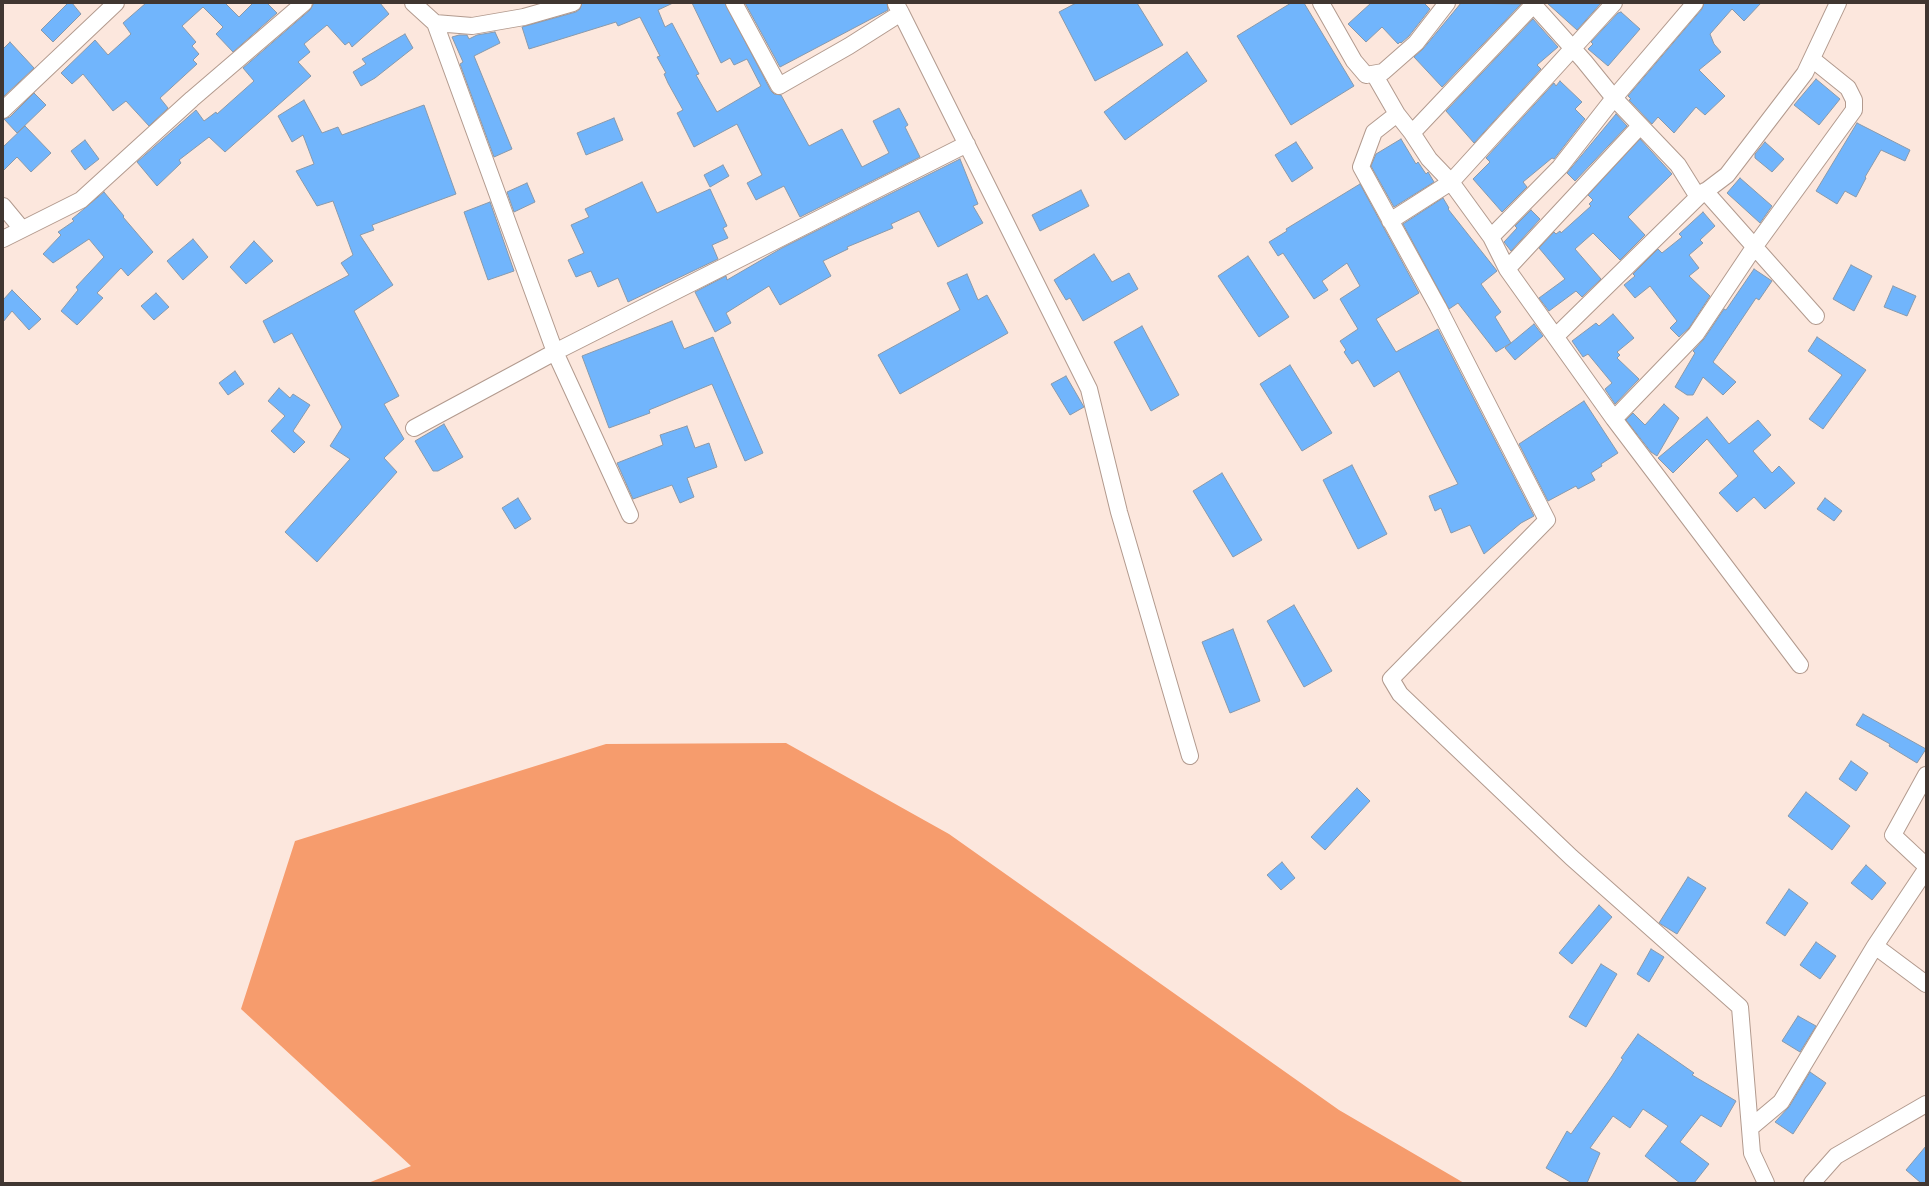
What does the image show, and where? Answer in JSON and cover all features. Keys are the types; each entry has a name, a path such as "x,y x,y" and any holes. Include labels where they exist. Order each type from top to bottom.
{"street":[{"path":"3,110 116,3"},
{"path":"3,239 81,200 192,99 304,3"},
{"path":"412,3 435,23 555,352 630,515"},
{"path":"435,23 472,26 524,17 573,3"},
{"path":"734,3 779,86 849,46 898,8 1089,389 1119,512 1190,756"},
{"path":"1321,3 1354,61 1366,75 1383,72 1416,43 1447,3"},
{"path":"1412,132 1534,3 1614,98 1678,164 1701,194 1755,246 1816,316"},
{"path":"1390,221 1451,182 1614,3"},
{"path":"1491,237 1560,167 1614,98 1695,3"},
{"path":"1556,336 1701,194 1727,175 1805,73 1838,3"},
{"path":"1614,420 1696,334 1755,246 1854,110 1854,100 1848,88 1812,59"},
{"path":"1374,74 1397,114 1412,132 1429,159 1451,182 1491,237 1507,269 1556,336 1614,420 1800,665"},
{"path":"1397,114 1374,132 1361,167 1441,314 1547,520 1391,679 1400,694 1571,857 1740,1007 1752,1153 1766,1183"},
{"path":"1507,269 1640,126"},
{"path":"414,428 555,352 967,144"},
{"path":"3,206 22,229"},
{"path":"1750,1128 1781,1102 1876,946 1925,871 1925,865 1893,835 1926,774"},
{"path":"1876,946 1926,984"},
{"path":"1812,1183 1836,1156 1926,1104"}],"shaded area":[{"path":"786,743 949,834 1339,1110 1464,1183 368,1183 411,1166 241,1009 295,841 606,744"}],"building":[{"path":"68,3 72,3 81,14 53,42 41,30"},
{"path":"146,3 225,3 239,17 253,3 267,3 277,13 233,52 216,34 223,27 203,7 182,26 196,42 192,46 199,54 193,60 197,64 160,98 168,108 149,126 126,101 113,111 83,74 72,84 61,73 95,40 108,55 131,34 123,23"},
{"path":"314,3 380,3 389,14 352,47 349,42 345,45 327,25 304,44 310,52 298,62 311,76 225,152 209,137 179,160 181,163 157,186 137,162 196,110 204,121 216,112 217,114 254,81 243,68 310,10"},
{"path":"582,3 673,3 658,10 665,27 672,23 699,74 696,75 717,112 761,86 747,59 734,65 730,58 721,63 692,3 725,3 771,91 774,94 781,95 809,146 842,129 862,167 889,153 873,121 899,108 908,125 905,127 920,157 800,217 784,186 756,200 747,183 762,175 737,124 694,147 677,113 683,110 668,83 664,74 666,73 657,57 660,56 640,17 618,26 616,22 529,49 522,27 576,12 580,9"},
{"path":"745,3 887,3 888,10 780,67"},
{"path":"1076,3 1137,3 1163,45 1095,81 1059,12"},
{"path":"1291,3 1304,3 1354,86 1291,125 1237,36"},
{"path":"1371,3 1424,3 1430,9 1409,36 1401,43 1400,42 1398,44 1382,27 1366,42 1348,24"},
{"path":"1461,3 1521,4 1442,87 1414,57 1423,49"},
{"path":"1547,3 1601,3 1577,30"},
{"path":"1704,3 1761,3 1744,21 1732,9 1710,34 1714,44 1721,52 1699,70 1725,96 1705,115 1696,107 1674,133 1658,117 1652,124 1629,100 1631,99 1628,96 1702,9"},
{"path":"1621,12 1640,29 1608,66 1588,49 1593,44 1591,42 1618,13"},
{"path":"1533,19 1558,47 1537,65 1541,69 1474,143 1446,111"},
{"path":"495,32 500,43 474,56 512,149 494,157 460,64 463,62 452,37 467,35 469,39 477,35"},
{"path":"405,34 413,48 375,78 361,86 353,72 366,64 362,59"},
{"path":"10,42 34,68 3,97 3,49"},
{"path":"1187,52 1207,81 1125,140 1104,112"},
{"path":"1816,79 1840,99 1819,125 1794,105"},
{"path":"1560,81 1582,102 1575,109 1585,119 1554,159 1552,158 1523,182 1527,187 1502,212 1473,179 1490,162 1486,158 1554,83 1556,86"},
{"path":"34,93 46,105 17,133 4,119 10,117"},
{"path":"304,100 322,133 338,127 342,135 424,105 456,194 372,225 374,230 360,235 393,285 354,311 399,396 384,404 404,439 384,458 397,472 317,562 285,532 350,459 330,446 342,427 292,333 274,343 263,321 349,275 341,263 353,255 333,201 317,206 296,171 314,164 303,135 292,142 278,116"},
{"path":"1616,114 1627,126 1575,181 1567,173"},
{"path":"614,118 623,140 586,155 577,133"},
{"path":"1857,123 1910,150 1905,161 1881,150 1865,177 1866,178 1856,197 1845,191 1837,204 1816,191"},
{"path":"25,126 51,153 31,172 17,157 3,171 3,147"},
{"path":"1401,139 1416,164 1418,162 1426,174 1428,172 1434,182 1394,207 1371,166 1376,154"},
{"path":"1640,139 1672,174 1628,217 1645,235 1620,260 1593,233 1575,249 1601,279 1582,297 1576,291 1549,311 1539,298 1565,279 1539,248 1554,232 1556,234 1560,231 1561,233 1591,206 1589,204 1593,200 1588,195"},
{"path":"85,140 99,159 85,170 71,151"},
{"path":"1296,142 1313,168 1292,182 1275,155"},
{"path":"1765,142 1784,159 1772,172 1755,158 1755,154"},
{"path":"960,159 978,204 973,206 983,223 938,247 919,211 891,224 893,228 847,247 848,249 823,261 831,276 780,305 769,286 726,313 731,323 715,332 695,292 726,276 727,280 782,248"},
{"path":"723,165 729,176 710,187 704,175"},
{"path":"1740,178 1772,206 1760,223 1727,193"},
{"path":"642,182 657,213 710,189 727,226 723,228 728,238 712,245 718,259 628,302 618,278 598,287 591,271 576,277 568,260 584,253 571,225 589,217 585,209"},
{"path":"527,183 535,202 514,212 507,192"},
{"path":"1360,184 1419,293 1376,319 1396,352 1438,329 1534,516 1521,523 1484,554 1470,525 1451,533 1441,508 1435,511 1429,496 1458,484 1399,371 1374,387 1358,360 1352,364 1344,352 1346,350 1340,341 1358,329 1340,299 1360,286 1347,263 1322,281 1328,290 1314,299 1283,253 1278,256 1269,242 1287,231 1286,229"},
{"path":"1081,190 1089,206 1040,231 1032,215"},
{"path":"104,192 153,252 128,276 121,268 97,293 103,298 77,325 61,311 78,290 76,287 104,257 89,239 53,263 43,254 61,235 58,232 74,221 72,219"},
{"path":"1443,198 1449,208 1448,209 1497,271 1481,284 1501,312 1495,317 1511,343 1496,352 1458,303 1449,309 1403,224"},
{"path":"490,202 514,271 488,280 464,212"},
{"path":"1531,210 1540,219 1511,251 1504,242 1517,228 1515,226"},
{"path":"1703,212 1715,226 1700,240 1703,243 1689,255 1699,268 1689,276 1710,296 1689,328 1679,337 1670,328 1677,321 1650,286 1635,298 1624,285 1635,276 1633,274 1658,249 1662,253 1682,237 1679,234"},
{"path":"193,239 208,257 183,280 167,261"},
{"path":"254,241 273,261 246,284 230,267"},
{"path":"1094,254 1112,282 1129,273 1138,289 1083,321 1070,298 1066,300 1054,280"},
{"path":"1248,256 1289,317 1259,337 1218,276"},
{"path":"1851,265 1872,276 1854,311 1833,299"},
{"path":"1754,269 1772,281 1759,300 1756,298 1713,362 1736,382 1723,395 1703,377 1693,395 1687,395 1675,387 1695,353 1693,351 1704,339 1724,309 1726,310"},
{"path":"967,274 978,300 987,295 1008,333 900,394 878,355 960,310 947,283"},
{"path":"1893,286 1916,296 1907,316 1884,307"},
{"path":"12,290 41,319 29,330 12,311 3,322 3,300"},
{"path":"156,293 169,307 154,320 141,306"},
{"path":"1613,314 1634,338 1617,352 1620,355 1617,358 1639,379 1615,404 1605,389 1612,383 1588,354 1583,357 1572,341 1596,323 1599,326"},
{"path":"672,321 684,349 713,337 763,453 745,461 712,384 649,410 650,413 609,428 582,356"},
{"path":"1534,324 1543,336 1515,360 1505,348"},
{"path":"1142,326 1179,395 1151,411 1114,342"},
{"path":"1817,337 1866,370 1823,429 1809,419 1842,375 1808,351"},
{"path":"1290,365 1332,433 1302,451 1260,384"},
{"path":"235,371 244,384 228,395 219,383"},
{"path":"1066,376 1084,407 1070,415 1051,384"},
{"path":"279,388 290,398 293,394 310,405 293,431 305,442 294,453 271,431 285,416 268,401"},
{"path":"1584,401 1618,453 1601,464 1602,466 1591,473 1595,480 1578,489 1576,486 1548,501 1519,444"},
{"path":"1664,404 1679,418 1657,456 1651,452 1626,420 1633,413 1645,425"},
{"path":"1707,417 1729,444 1758,420 1771,435 1753,451 1772,473 1779,466 1795,483 1765,509 1754,497 1737,512 1719,493 1738,476 1707,439 1673,473 1658,458"},
{"path":"444,424 463,457 438,471 433,471 415,441"},
{"path":"687,426 695,448 709,443 717,467 687,478 694,497 680,503 672,485 633,499 617,463 663,445 660,435"},
{"path":"1352,465 1387,534 1358,549 1323,480"},
{"path":"1222,473 1262,540 1233,557 1193,491"},
{"path":"518,498 531,519 515,529 502,508"},
{"path":"1825,498 1842,511 1834,521 1817,509"},
{"path":"1294,605 1332,671 1304,687 1267,621"},
{"path":"1233,629 1260,701 1230,713 1202,642"},
{"path":"1863,714 1926,749 1917,763 1889,746 1890,744 1856,725"},
{"path":"1851,761 1868,773 1856,791 1839,779"},
{"path":"1357,788 1370,801 1325,850 1311,837"},
{"path":"1806,792 1850,826 1832,850 1788,816"},
{"path":"1282,862 1295,878 1281,890 1267,875"},
{"path":"1866,865 1886,883 1872,900 1851,883"},
{"path":"1688,877 1706,888 1677,934 1659,923"},
{"path":"1789,889 1808,903 1785,936 1766,923"},
{"path":"1599,905 1612,917 1572,964 1559,953"},
{"path":"1816,942 1836,956 1820,979 1800,965"},
{"path":"1651,949 1664,957 1649,982 1637,974"},
{"path":"1601,964 1617,974 1586,1027 1569,1017"},
{"path":"1798,1016 1816,1026 1800,1052 1782,1041"},
{"path":"1638,1034 1694,1073 1692,1075 1736,1101 1721,1127 1701,1115 1680,1142 1709,1164 1694,1183 1680,1183 1645,1156 1668,1126 1643,1109 1630,1128 1613,1116 1590,1148 1600,1153 1587,1183 1572,1183 1546,1168 1567,1131 1571,1134 1612,1076 1623,1059 1621,1058"},
{"path":"1810,1072 1826,1083 1793,1134 1775,1122 1789,1107"},
{"path":"1926,1146 1926,1183 1921,1183 1906,1170"}]}
